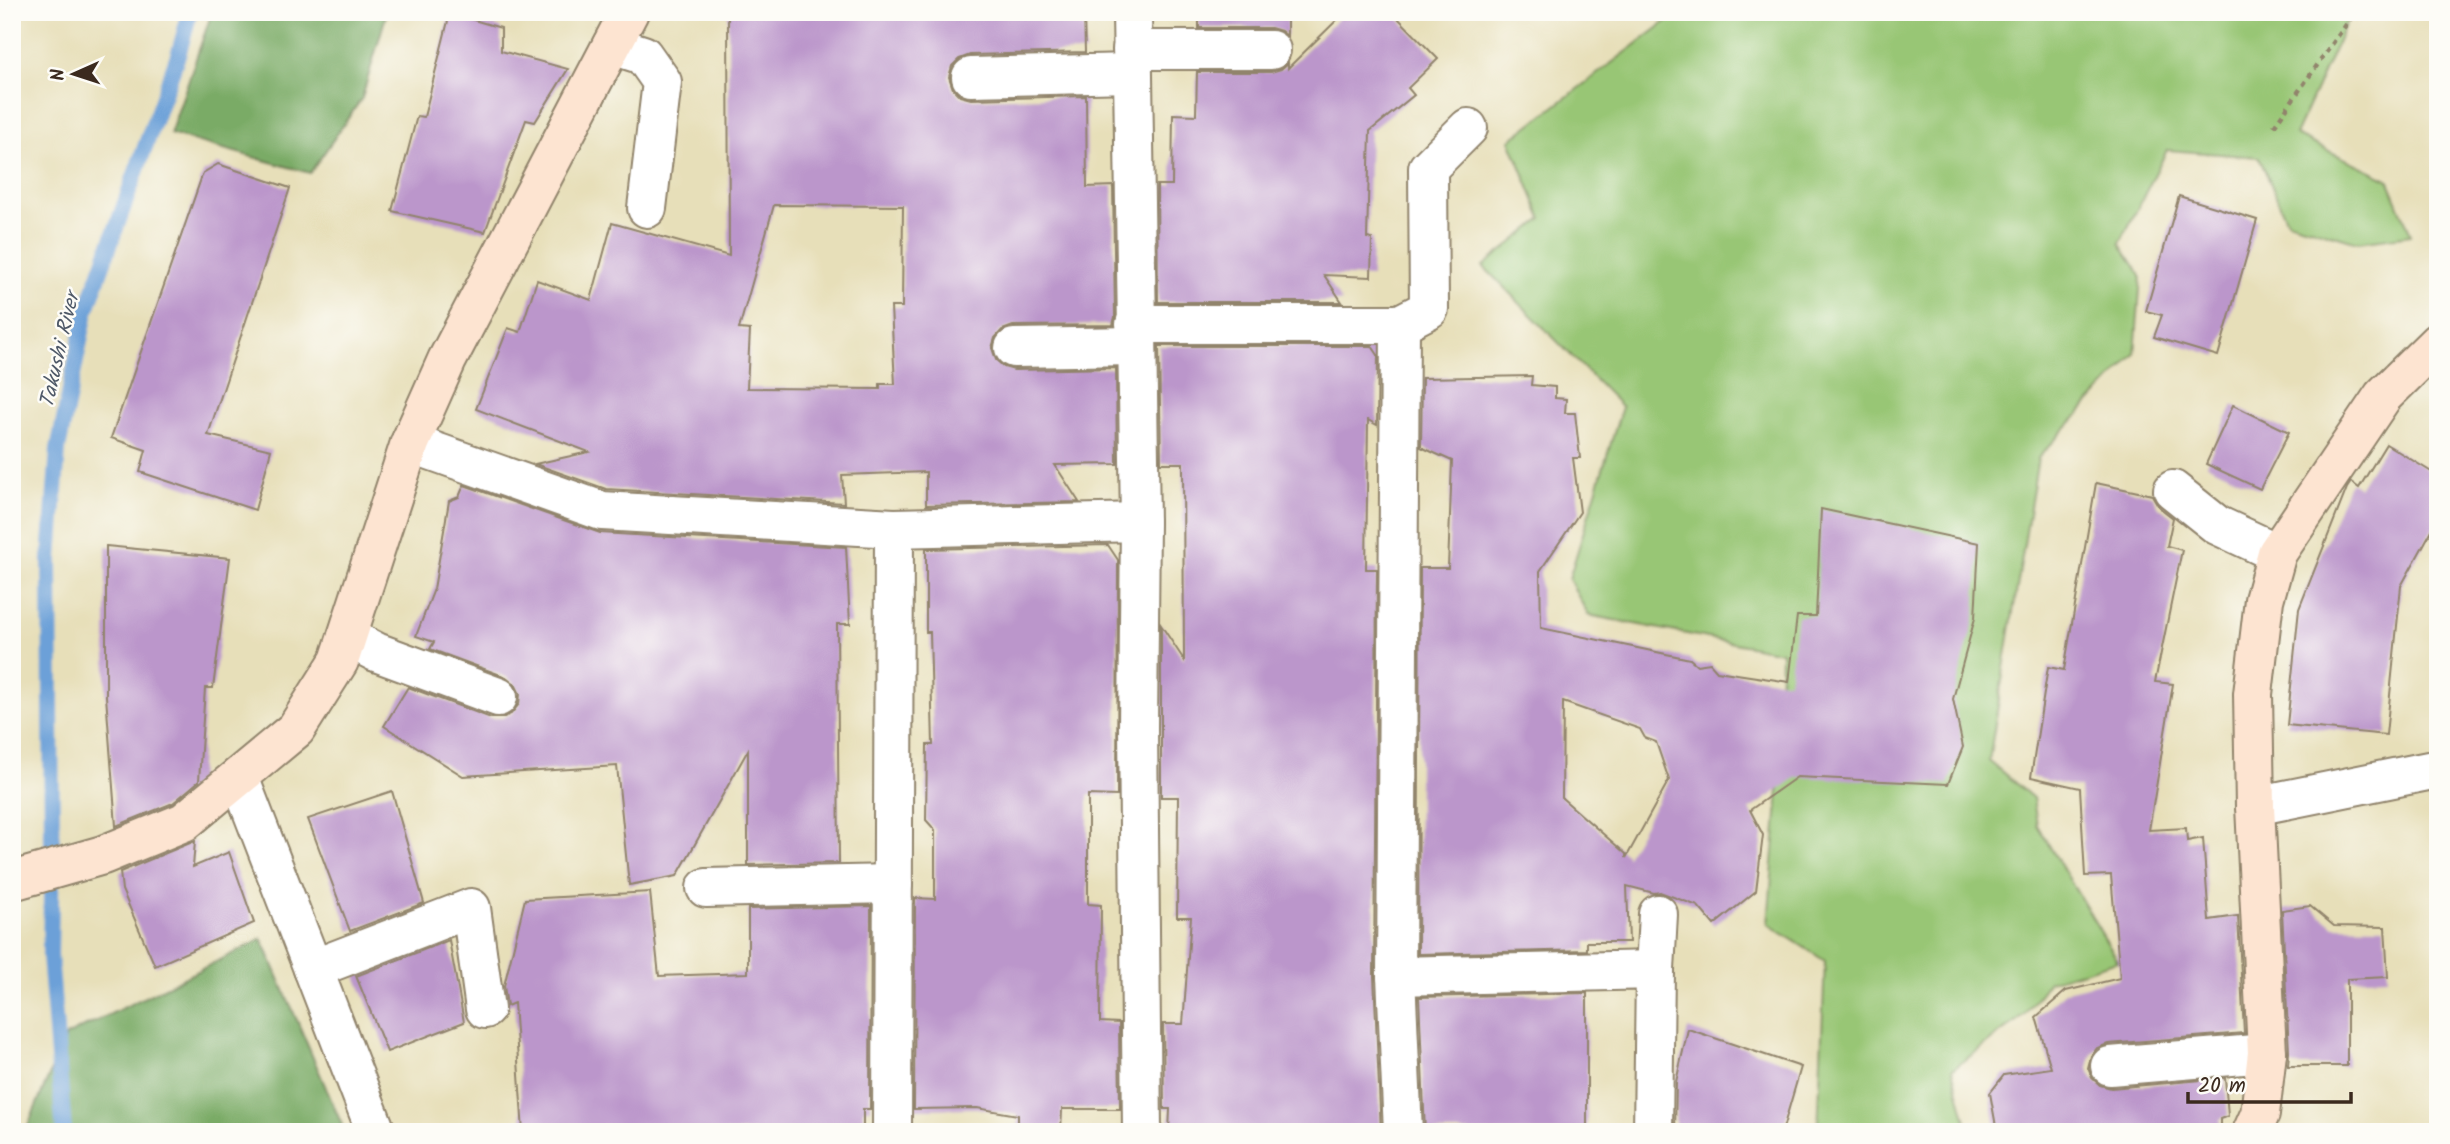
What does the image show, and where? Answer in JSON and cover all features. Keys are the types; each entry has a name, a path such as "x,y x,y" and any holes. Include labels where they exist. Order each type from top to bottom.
{"street":[{"path":"1132,12 1140,522 1138,727 1142,1132"},
{"path":"14,881 103,855 184,822 296,729 339,660 410,443 447,360 621,29 662,82 647,208"},
{"path":"971,77 1271,50"},
{"path":"1014,348 1136,335 1400,324 1429,309 1427,168 1468,128"},
{"path":"1400,324 1396,976 1404,1132"},
{"path":"2252,1132 2260,1114 2267,1053 2255,806 2253,694 2264,600 2277,553 2384,396 2438,342"},
{"path":"410,443 602,511 894,528 1140,522"},
{"path":"2173,490 2217,525 2277,553"},
{"path":"892,1132 894,528"},
{"path":"347,637 376,652 498,697"},
{"path":"2255,806 2438,769"},
{"path":"239,777 376,1132"},
{"path":"706,888 893,884"},
{"path":"313,969 471,908 485,1009"},
{"path":"1653,1132 1654,970 1658,914"},
{"path":"1396,976 1654,970"},
{"path":"2110,1066 2267,1053"}],"path":[{"path":"2274,126 2356,12"}],"green space":[{"path":"212,12 387,12 362,98 310,173 170,134"},
{"path":"1679,12 2351,12 2295,135 2388,179 2411,235 2358,242 2287,221 2259,157 2167,150 2120,243 2141,276 2135,354 2038,458 1989,761 2033,798 2037,825 2118,961 2049,981 2024,1015 1952,1070 1969,1132 1818,1132 1825,961 1768,924 1779,790 1781,652 1588,615 1569,579 1622,407 1483,266 1542,219 1510,140"},
{"path":"262,939 345,1132 25,1132 66,1036"}],"building":[{"path":"728,12 1084,12 1085,52 970,55 959,59 952,66 949,77 953,89 960,96 971,99 1086,96 1087,187 1113,186 1113,325 1013,326 1002,330 995,338 992,348 996,360 1004,367 1014,370 1116,368 1117,464 1055,465 1079,502 926,505 926,472 842,475 844,503 606,489 535,464 589,452 476,409 508,328 520,332 537,280 591,300 612,223 729,256","holes":["774,205 903,206 902,307 891,307 895,384 880,384 880,389 747,388 750,330 739,329"]},
{"path":"1199,12 1287,12 1287,36 1271,28 1199,28"},
{"path":"1345,12 1392,12 1438,59 1408,88 1414,95 1370,131 1367,238 1372,239 1371,277 1324,275 1342,302 1158,302 1157,185 1172,185 1173,114 1196,115 1197,72 1271,72 1288,63 1288,68"},
{"path":"450,13 501,28 501,51 568,69 535,122 526,120 485,232 392,211 417,116 424,117"},
{"path":"218,164 290,188 208,435 271,450 255,510 140,472 146,450 111,438 203,173"},
{"path":"2179,196 2257,220 2218,356 2154,337 2162,315 2146,311"},
{"path":"1159,346 1372,346 1378,355 1377,425 1368,420 1366,569 1377,569 1374,976 1381,1132 1169,1132 1170,1109 1164,1109 1163,1024 1183,1024 1191,917 1177,917 1178,797 1161,797 1161,625 1184,660 1183,463 1161,463"},
{"path":"1532,376 1531,385 1555,387 1555,398 1566,399 1565,413 1575,413 1580,458 1573,458 1580,512 1540,571 1541,628 1690,659 1697,665 1710,663 1717,671 1789,682 1797,616 1816,616 1821,509 1979,543 1975,618 1953,699 1963,747 1948,784 1797,777 1750,810 1763,835 1756,891 1714,925 1698,906 1660,892 1627,886 1629,942 1587,942 1587,950 1418,954 1420,568 1448,568 1452,461 1421,447 1422,378","holes":["1563,702 1640,729 1645,738 1656,742 1669,780 1626,858 1626,854 1562,798"]},
{"path":"2233,405 2289,432 2260,489 2206,464"},
{"path":"2386,444 2438,476 2438,519 2401,586 2386,735 2287,725 2299,609 2347,488 2351,482 2359,488"},
{"path":"2096,483 2152,495 2159,507 2173,518 2167,546 2182,550 2155,682 2173,684 2149,830 2186,828 2187,841 2203,838 2209,920 2238,916 2244,1033 2108,1044 2097,1048 2091,1056 2088,1068 2092,1078 2100,1085 2111,1088 2225,1078 2228,1116 2220,1119 2220,1132 1997,1132 1990,1093 2004,1075 2051,1068 2036,1017 2066,991 2120,978 2111,875 2085,876 2080,788 2031,777 2048,667 2064,670"},
{"path":"464,485 600,533 846,547 850,624 837,624 839,863 748,865 748,750 677,876 629,885 617,766 463,776 384,726 408,687 491,718 502,718 511,714 519,704 520,694 515,684 506,677 430,649 434,642 416,636 434,589 449,501 459,497"},
{"path":"1108,545 1118,560 1117,796 1088,795 1088,904 1101,905 1100,1022 1119,1023 1120,1109 1062,1109 1061,1132 1018,1132 1018,1115 977,1108 914,1109 915,898 935,899 935,830 926,820 927,745 933,745 930,632 926,632 926,549"},
{"path":"106,546 230,558 213,688 205,688 199,781 173,803 116,826 106,696"},
{"path":"392,791 424,903 350,931 308,819"},
{"path":"195,841 193,867 229,852 254,923 155,966 122,890 120,872"},
{"path":"650,892 659,976 748,973 748,909 871,906 870,1109 863,1109 863,1132 523,1132 514,1003 507,1006 504,986 525,899"},
{"path":"2310,906 2334,926 2385,927 2388,977 2347,979 2347,1066 2288,1066 2282,910"},
{"path":"449,940 464,1022 387,1052 356,976"},
{"path":"1587,993 1587,1132 1425,1132 1419,997"},
{"path":"1688,1029 1801,1067 1782,1132 1675,1132 1676,1082"}],"waterway":[{"name":"Takushi River","path":"64,1132 50,955 50,559 58,449 86,312 179,52 190,12"}]}
